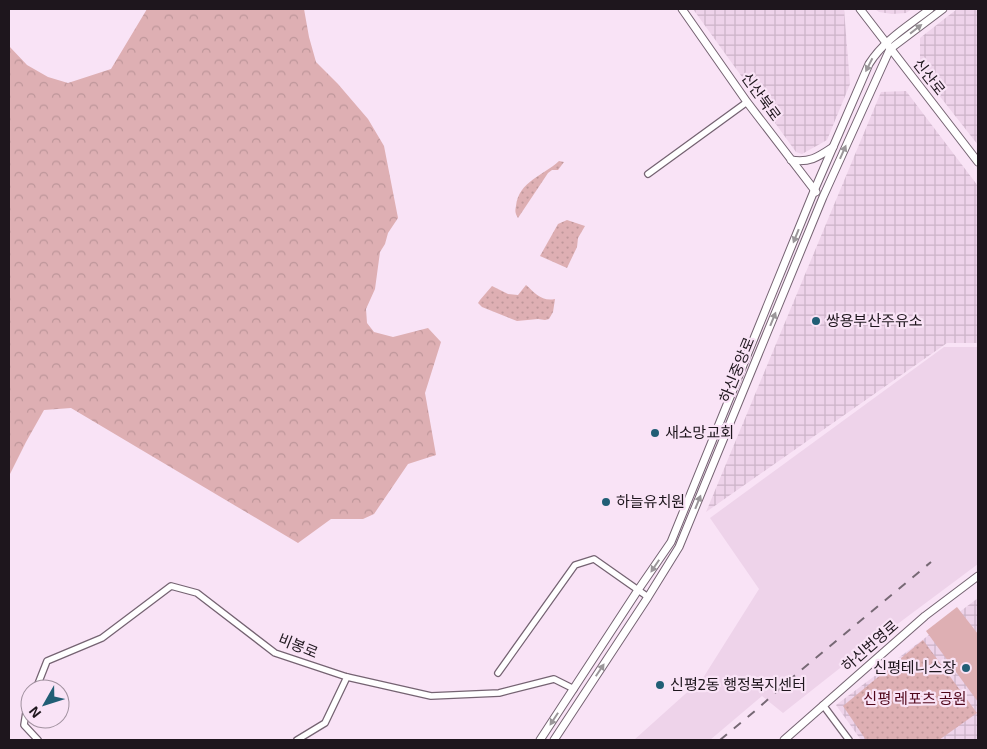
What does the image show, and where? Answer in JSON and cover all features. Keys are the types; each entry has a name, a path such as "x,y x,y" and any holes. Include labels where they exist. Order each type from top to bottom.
{"street":[{"name":"신산북로","path":"682,9 747,102 814,191 823,197"},
{"name":"신산로","path":"860,9 978,162"},
{"path":"888,46 930,9"},
{"path":"540,740 671,542 814,191 869,64 876,53 943,9"},
{"name":"하신중앙로","path":"554,740 648,598 679,547 823,197 888,46"},
{"path":"648,174 747,102"},
{"path":"791,160 802,162 817,158 834,147"},
{"path":"671,542 679,547"},
{"path":"498,673 575,564 594,559 648,598"},
{"name":"하신번영로","path":"784,740 925,616 978,576"},
{"name":"비봉로","path":"40,679 47,661 102,638 171,586 197,593 275,653 348,677 431,696 499,693 554,679 574,689"},
{"path":"297,740 325,723 348,677"},
{"path":"574,689 584,694"},
{"path":"823,705 849,740"},
{"path":"28,729 38,740"}],"shaded area":[{"path":"693,9 844,9 850,84 827,140 802,154 796,152"},
{"path":"875,9 912,9 906,13 892,14 879,12"},
{"path":"957,9 978,9 978,145 920,71 920,38"},
{"path":"906,91 978,186 978,343 947,343 706,512 881,92"},
{"path":"944,347 978,347 978,564 868,646 783,713 762,696 710,740 634,740 703,678 759,589 710,518"},
{"name":"신평 레포츠 공원","path":"978,598 978,740 861,740 836,705"}],"green space":[{"path":"147,9 304,9 316,62 368,119 384,146 398,218 388,233 385,244 380,252 375,289 366,309 367,323 374,332 393,337 428,328 441,342 425,393 436,455 408,464 374,514 363,519 331,519 298,543 71,408 44,410 9,476 9,46 27,65 48,77 68,83 111,69"},
{"path":"559,161 564,162 558,170 552,170 548,173 518,218 516,208 522,191 533,180"},
{"path":"567,220 585,226 578,238 577,247 567,268 540,256 558,224"},
{"path":"526,285 542,298 555,299 553,312 549,319 517,321 482,307 478,303 492,286 508,294 518,295"},
{"name":"신평테니스장","path":"957,607 978,634 978,702 926,631"},
{"name":"신평 레포츠 공원","path":"923,640 977,713 939,740 866,740 843,706"}],"railway":[{"path":"720,740 931,562"}],"place":[{"name":"쌍용부산주유소","path":"816,321"},
{"name":"새소망교회","path":"655,433"},
{"name":"하늘유치원","path":"606,502"},
{"name":"신평테니스장","path":"966,668"},
{"name":"신평2동 행정복지센터","path":"660,685"}]}
